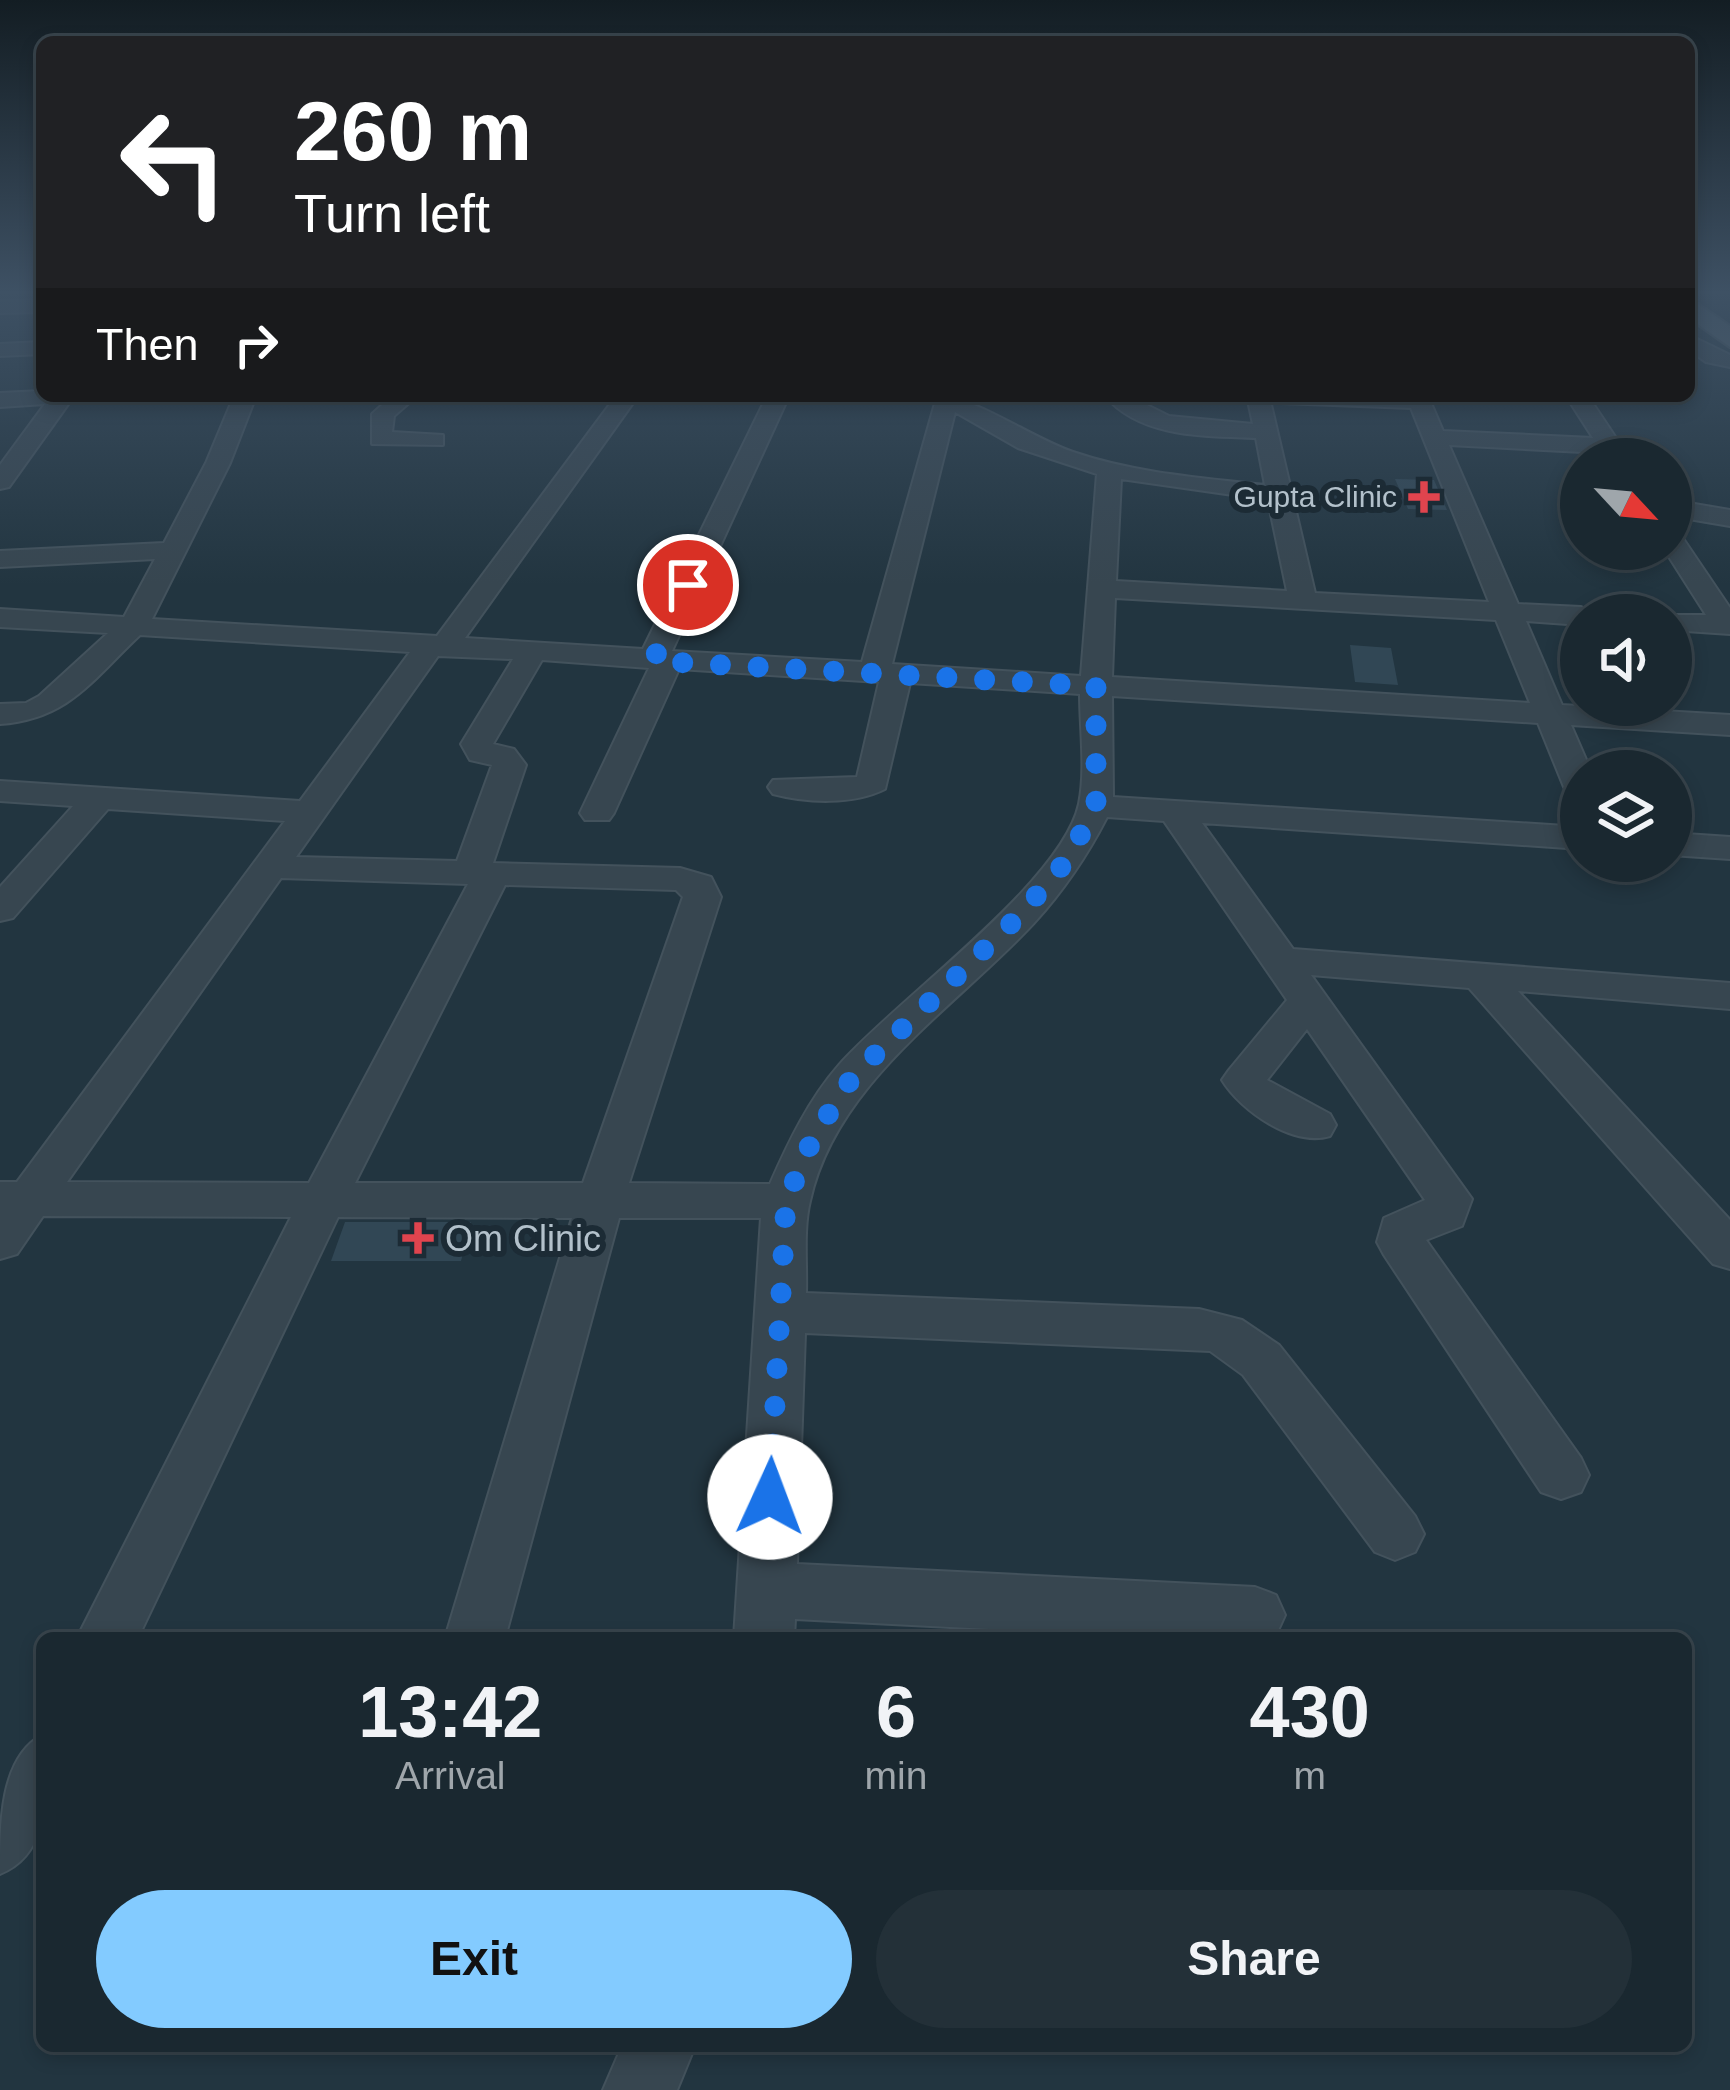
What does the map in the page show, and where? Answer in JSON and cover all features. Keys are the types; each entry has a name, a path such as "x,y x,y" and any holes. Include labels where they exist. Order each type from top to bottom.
{"street":[{"path":"0,400 36,398"},
{"path":"0,482 12,448 57,402"},
{"path":"0,714 32,712 50,703 134,626 242,402"},
{"path":"398,402 382,414 380,439 435,440"},
{"path":"0,1241 14,1200 622,402"},
{"path":"597,813 775,402"},
{"path":"785,787 857,790 873,782 885,674 957,451 949,402"},
{"path":"956,402 1014,441 1109,472 1280,494"},
{"path":"1121,402 1164,421 1266,430"},
{"path":"1259,402 1303,601"},
{"path":"1420,402 1565,750"},
{"path":"1581,402 1605,438"},
{"path":"1434,437 1560,448"},
{"path":"957,451 1050,455"},
{"path":"1109,472 1096,686 1096,806 1067,860 1020,915 853,1076 813,1138 786,1201 765,1614 1255,1615"},
{"path":"1692,512 1730,518"},
{"path":"0,559 174,550"},
{"path":"1692,570 1728,624"},
{"path":"1102,589 1560,615"},
{"path":"0,618 1730,724"},
{"path":"1692,622 1728,624"},
{"path":"110,1632 481,875 509,765 502,756 482,753 477,744 530,653"},
{"path":"0,790 309,812"},
{"path":"0,910 99,799"},
{"path":"1096,806 1560,837"},
{"path":"1175,811 1449,1199 1451,1208 1445,1214 1401,1231 1401,1242 1561,1474"},
{"path":"1692,845 1730,848"},
{"path":"269,867 680,879 698,885 702,897 600,1201 478,1632"},
{"path":"1280,960 1730,996"},
{"path":"1481,976 1730,1251"},
{"path":"1309,1000 1244,1080 1255,1094 1314,1125"},
{"path":"14,1200 786,1201"},
{"path":"777,1312 1176,1328 1224,1334 1261,1360 1395,1534"},
{"path":"0,1841 36,1778"},
{"path":"640,2090 656,2052"}],"building":[{"path":"1395,479 1434,480 1447,510 1408,509"},
{"path":"1350,645 1391,648 1398,685 1355,682"},
{"path":"345,1222 471,1222 461,1261 331,1261"}],"place":[{"name":"Gupta Clinic","path":"1424,497"},
{"name":"Om Clinic","path":"418,1238"}],"route":[{"path":"688,585 653,661 1096,686 1096,806 1067,860 1020,915 853,1076 813,1138 786,1201 770,1497"}]}
